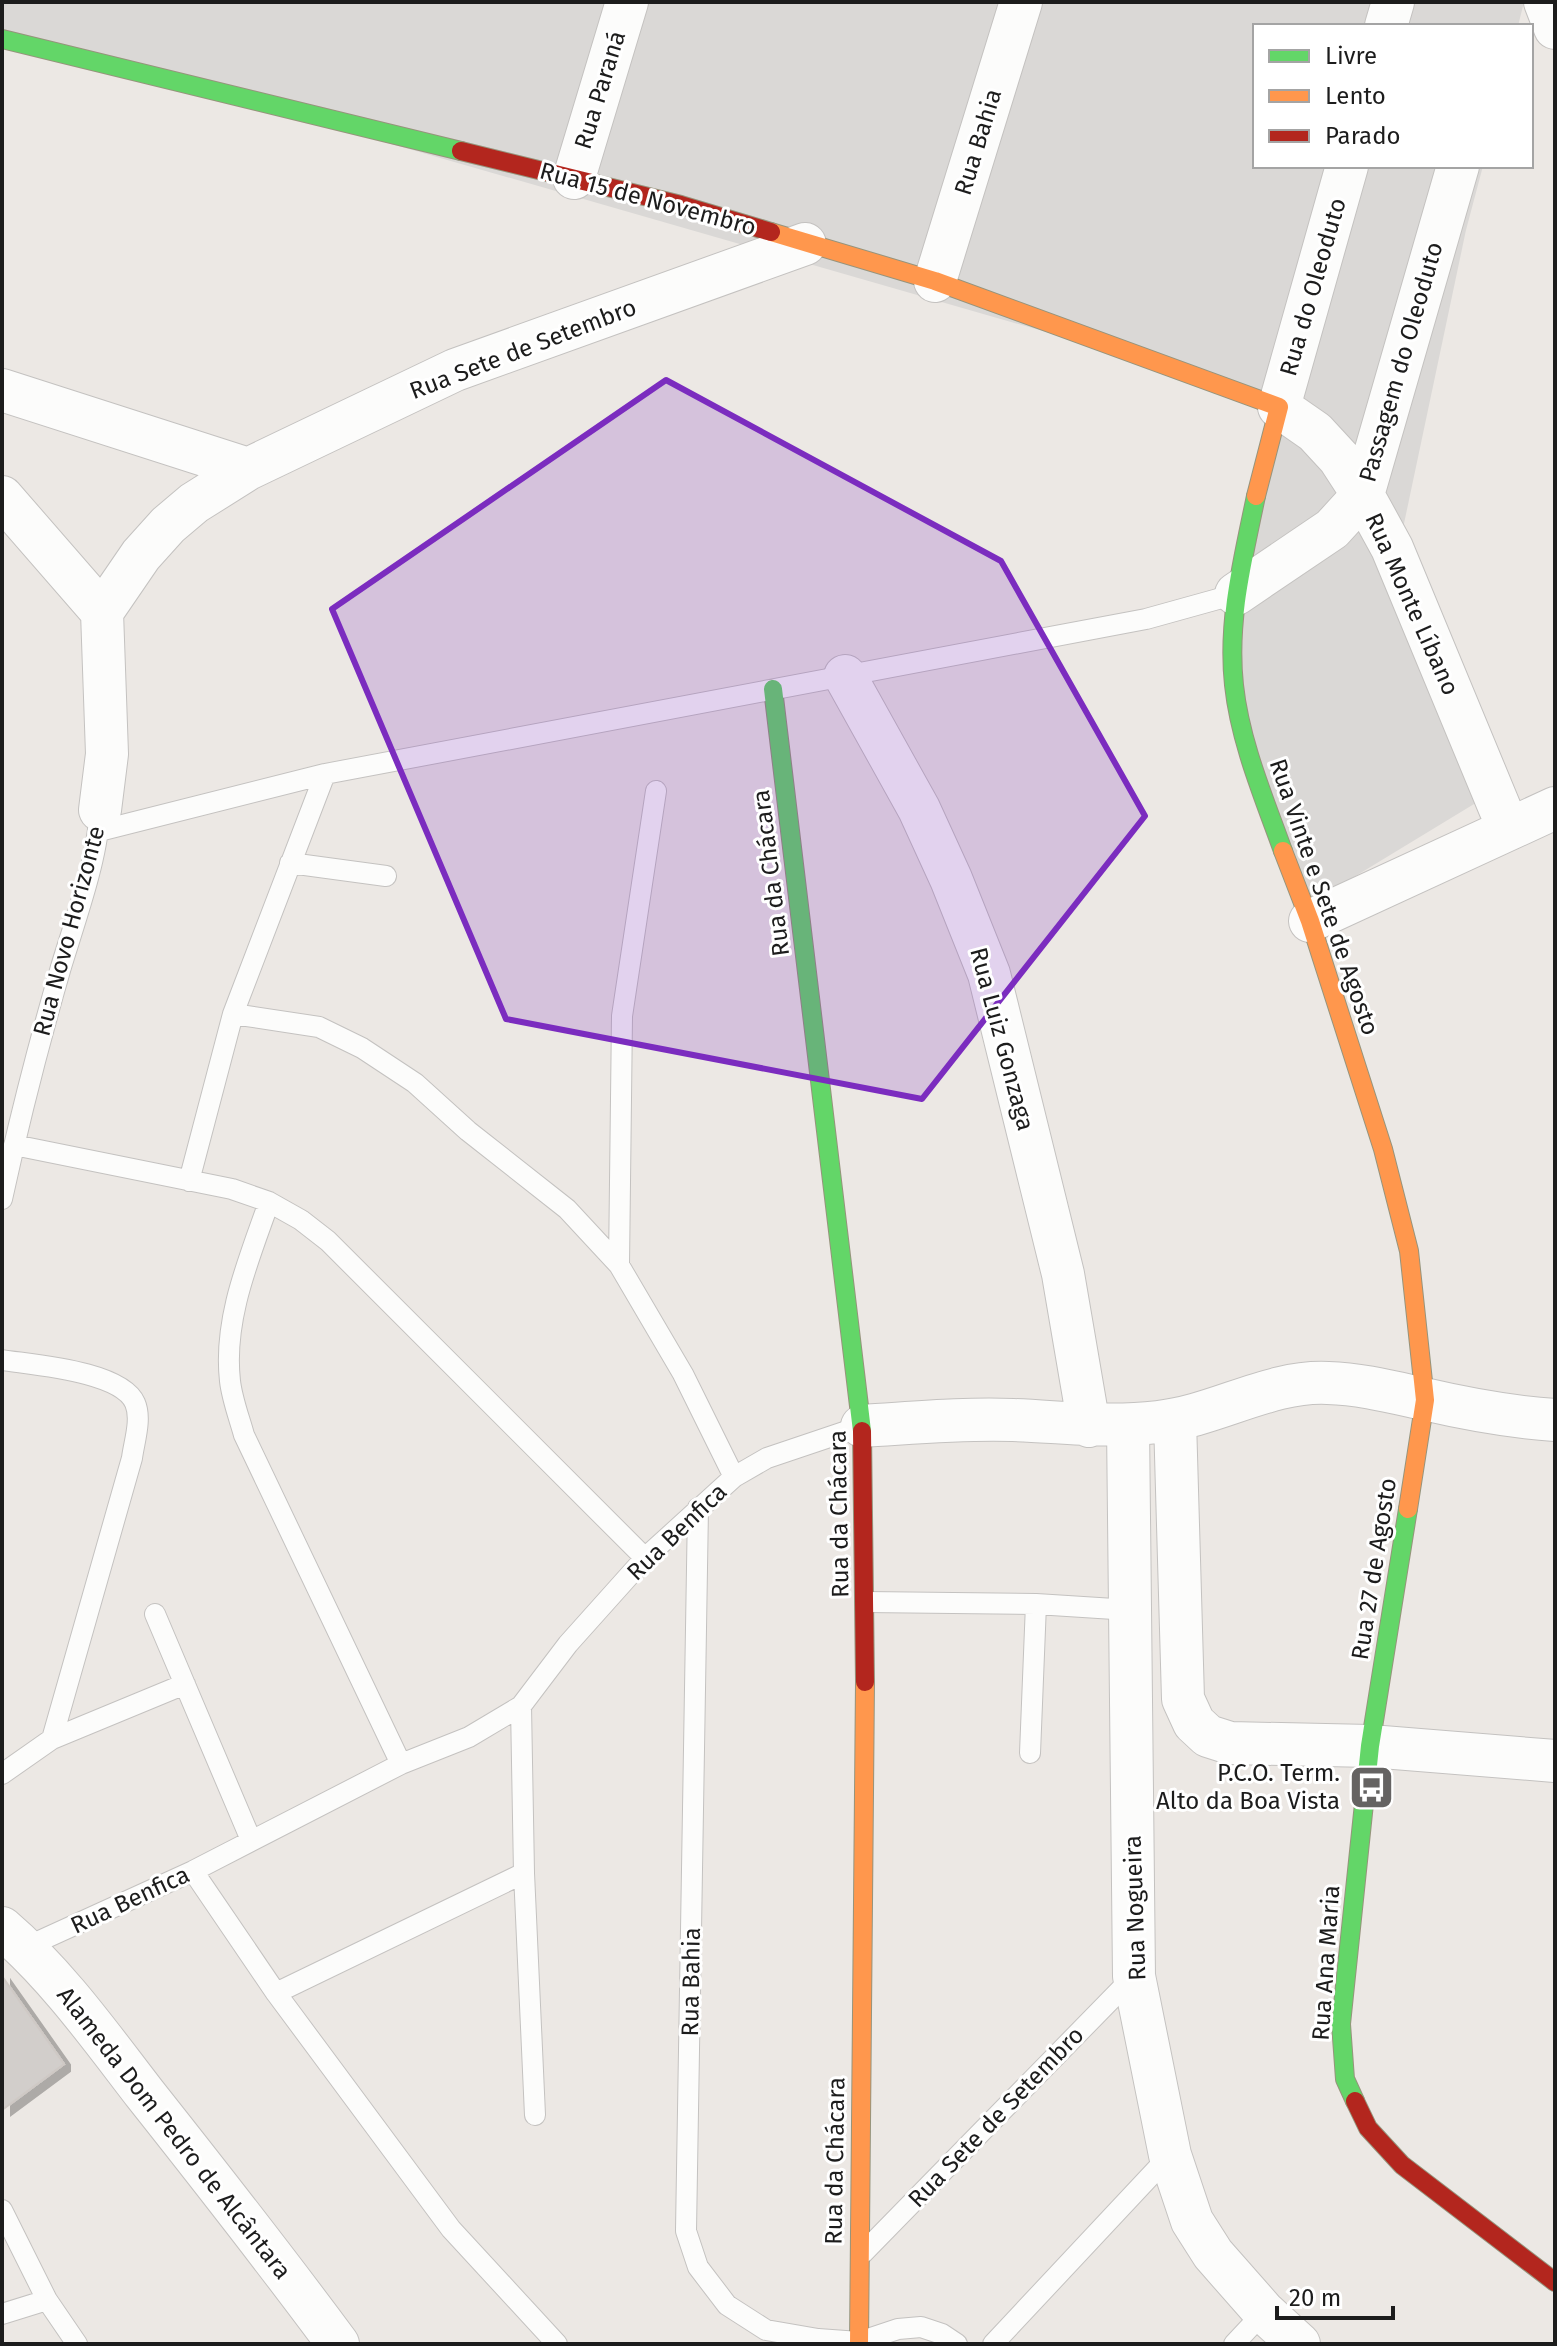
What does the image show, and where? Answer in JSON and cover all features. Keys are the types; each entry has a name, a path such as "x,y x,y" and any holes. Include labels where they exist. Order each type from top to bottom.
{"street":[{"name":"Rua Paraná","path":"574,178 627,2"},
{"name":"Rua Bahia","path":"935,281 1021,2"},
{"path":"1387,24 1393,2"},
{"path":"1545,2 1555,28"},
{"name":"Rua 15 de Novembro","path":"2,39 681,205 935,281 1279,407"},
{"name":"Rua do Oleoduto","path":"1279,407 1346,168"},
{"name":"Passagem do Oleoduto","path":"1236,594 1332,529 1363,495 1457,168"},
{"name":"Rua Sete de Setembro","path":"248,469 455,370 805,244"},
{"path":"2,390 248,469"},
{"name":"Rua Monte Líbano","path":"1279,407 1315,432 1339,458 1392,548 1508,828"},
{"name":"Rua Vinte e Sete de Agosto","path":"1279,407 1262,469 1236,594 1234,686 1245,739 1264,799 1310,921 1383,1149 1409,1251 1425,1400"},
{"path":"6,508 102,612 141,555 168,525 194,503 248,469"},
{"name":"Rua Novo Horizonte","path":"99,820 107,754 102,612"},
{"name":"Rua Luiz Gonzaga","path":"845,676 919,809 989,974 1063,1274 1108,1426"},
{"name":"Rua da Chácara","path":"773,689 862,1426 866,1602 859,2343"},
{"path":"1310,921 1555,808"},
{"name":"Rua Benfica","path":"862,1426 952,1420 1108,1426 1175,1420 1282,1388 1325,1382 1368,1386 1517,1417 1555,1420"},
{"name":"Rua 27 de Agosto","path":"1370,1746 1425,1400"},
{"path":"1175,1420 1183,1699 1194,1723 1208,1736 1230,1743 1370,1746 1555,1761"},
{"name":"Rua Nogueira","path":"1108,1426 1130,1610 1134,1976 1170,2155 1192,2221 1213,2254 1264,2312 1299,2344"},
{"name":"Rua Ana Maria","path":"1370,1746 1341,2024 1345,2079 1368,2128 1402,2165 1555,2282"},
{"name":"Alameda Dom Pedro de Alcântara","path":"13,1938 102,2039 264,2244 338,2344"}],"lane":[{"path":"99,820 325,774 1146,619 1236,594"},
{"path":"189,1181 233,1014 325,774"},
{"path":"619,1265 622,1016 656,791"},
{"name":"Rua Novo Horizonte","path":"2,1199 14,1145 11,1123 37,1050 99,820"},
{"path":"290,863 386,876"},
{"path":"233,1014 319,1027 362,1048 415,1083 468,1131 567,1209 619,1265 683,1374 734,1477"},
{"path":"14,1145 232,1189 269,1202 301,1220 328,1241 645,1558"},
{"path":"269,1202 243,1278 232,1323 230,1381 244,1435 401,1764"},
{"path":"2,1360 105,1379 124,1389 135,1402 137,1422 132,1458 52,1739"},
{"name":"Rua Benfica","path":"13,1938 193,1871 401,1764 469,1737 521,1706 568,1644 645,1558 734,1477 767,1458 862,1426"},
{"name":"Rua Bahia","path":"698,1508 686,2231 698,2267 727,2305 766,2330 859,2343"},
{"path":"866,1602 1036,1604 1130,1610"},
{"path":"1030,1753 1036,1604"},
{"path":"155,1614 251,1840"},
{"path":"2,1774 52,1739 185,1684"},
{"path":"521,1706 524,1873 535,2115"},
{"path":"193,1871 276,1993 451,2229 557,2344"},
{"path":"276,1993 524,1873"},
{"name":"Rua Sete de Setembro","path":"858,2258 1134,1976"},
{"path":"993,2344 1170,2155"},
{"path":"2,2210 47,2300 77,2344"},
{"path":"2,2314 47,2300"},
{"path":"1234,2344 1264,2312"},
{"path":"859,2343 898,2329 921,2327 942,2334 957,2344"}],"highlighted area":[{"path":"666,380 1001,561 1145,816 922,1099 506,1019 332,609"}],"shaded area":[{"path":"2,2 1524,2 1518,24 1253,24 1253,168 1482,168 1466,230 1398,552 1479,801 1298,911 1235,669 1276,398 2,32"}],"building":[{"path":"2,1976 64,2064 2,2110"}],"traffic: fast":[{"path":"2,39 461,151"},
{"path":"1256,496 1234,614 1232,661 1237,706 1247,749 1283,851"},
{"path":"773,689 862,1431"},
{"path":"1355,2101 1345,2079 1341,2024 1370,1746 1408,1509"}],"traffic: slow":[{"path":"771,232 935,281 1279,407 1256,496"},
{"path":"1283,851 1310,921 1383,1149 1409,1251 1425,1400 1408,1509"},
{"path":"859,2344 865,1682"}],"traffic: jam":[{"path":"461,151 681,205 771,232"},
{"path":"862,1431 865,1682"},
{"path":"1355,2101 1368,2128 1402,2165 1555,2282"}],"place":[{"name":"P.C.O. Term. Alto da Boa Vista","path":"1371,1787"}]}
